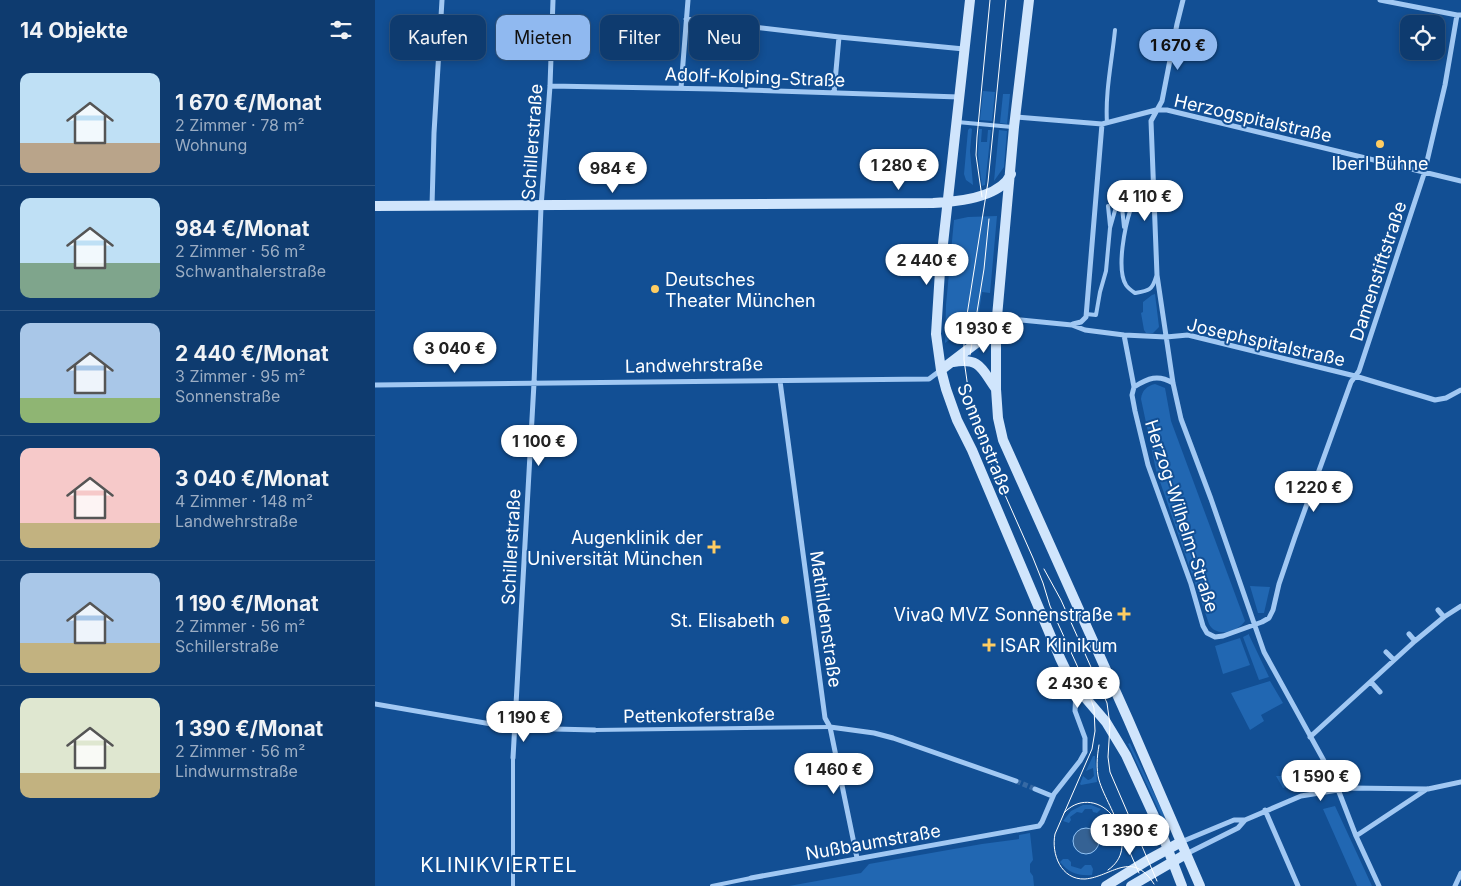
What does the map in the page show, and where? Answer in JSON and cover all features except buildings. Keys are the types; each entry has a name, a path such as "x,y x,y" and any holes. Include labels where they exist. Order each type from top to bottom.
{"main road":[{"name":"Sonnenstraße","path":"970,0 940,271 937,326 941,370 957,420 972,450 1047,630 1069,676 1118,740 1168,849 1182,886"},
{"name":"Sonnenstraße","path":"1029,0 1015,122 996,328 996,389 999,418 1005,447 1120,701 1200,886"},
{"path":"375,206 541,207 948,202 991,192 1004,184 1011,173"},
{"name":"Landwehrstraße","path":"941,370 996,328"},
{"path":"951,362 966,360 975,363 996,389"},
{"path":"1106,886 1181,842"},
{"path":"1131,886 1187,854"}],"street":[{"path":"432,206 434,133 442,0"},
{"name":"Schillerstraße","path":"513,758 535,383 541,207 550,86 553,0"},
{"path":"681,88 688,0"},
{"name":"Herzog-Wilhelm-Straße","path":"1183,0 1162,101 1151,122 1157,275 1173,383 1181,419 1264,652 1324,760 1379,886"},
{"path":"1380,0 1459,15"},
{"name":"Damenstiftstraße","path":"1254,626 1269,618 1273,610 1279,584 1295,537 1351,382 1359,371 1425,174 1459,15"},
{"path":"686,19 839,37 965,49"},
{"path":"834,93 839,37"},
{"name":"Adolf-Kolping-Straße","path":"550,86 681,88 960,97"},
{"name":"Herzogspitalstraße","path":"1015,122 1104,123 1156,110 1167,110 1425,174 1440,175 1461,181"},
{"path":"1072,325 1083,321 1086,314 1104,123"},
{"name":"Josephspitalstraße","path":"996,328 1010,319 1072,325 1085,330 1124,335 1166,337 1187,335 1355,376 1429,399 1440,400 1461,390"},
{"name":"Herzog-Wilhelm-Straße","path":"1124,335 1134,387 1132,395 1149,465 1191,584 1204,628 1210,635 1218,637 1254,626"},
{"name":"Landwehrstraße","path":"375,385 929,379 941,370"},
{"path":"1134,387 1153,377 1164,377 1173,383"},
{"name":"Mathildenstraße","path":"780,381 825,718 830,727 857,858"},
{"path":"1310,737 1415,641 1444,617 1461,606"},
{"path":"1438,610 1444,617"},
{"path":"1409,634 1415,641"},
{"path":"1386,652 1394,660"},
{"path":"1371,682 1380,692"},
{"path":"1035,789 1052,796 1085,752 1085,738 1075,711 1077,688"},
{"name":"Pettenkoferstraße","path":"375,704 514,728 595,730"},
{"name":"Pettenkoferstraße","path":"830,727 874,733 1016,781"},
{"path":"1187,854 1238,828 1245,820 1301,796 1338,789 1372,787 1428,789 1461,782"},
{"path":"1356,836 1428,789"},
{"name":"Nußbaumstraße","path":"751,878 1039,826 1052,796"},
{"path":"1265,810 1298,886"},
{"path":"1181,842 1234,820 1245,820"},
{"path":"1455,886 1461,873"}],"lane":[{"path":"1104,123 1115,30"},
{"path":"957,122 1015,122"},
{"path":"1086,314 1096,315 1107,264 1110,228 1108,206"},
{"path":"1110,228 1116,207"},
{"path":"1122,207 1124,229 1122,266 1126,286 1135,293 1147,291 1154,285 1157,275"},
{"path":"1124,229 1131,208"},
{"name":"Pettenkoferstraße","path":"595,730 830,727"},
{"name":"Schillerstraße","path":"513,758 513,886"},
{"name":"Nußbaumstraße","path":"712,886 751,878"}],"shaded area":[{"path":"983,91 995,92 992,121 980,120"},
{"path":"1003,94 1010,94 1007,124 1000,123"},
{"path":"972,129 970,151 973,185 966,180 964,174 968,130"},
{"path":"979,129 982,129 981,142 987,142 988,130 991,130 985,185 982,186 978,155"},
{"path":"999,130 1007,131 1004,167 994,181"},
{"path":"997,216 990,293 982,292 978,319 945,343 946,305 954,220 968,217"},
{"path":"1155,294 1159,327 1153,333 1146,333 1141,313 1143,312 1143,302"},
{"path":"1155,384 1165,388 1171,421 1245,621 1242,625 1227,632 1217,631 1209,624 1156,470 1141,399 1145,389"},
{"path":"1250,586 1270,587 1264,613 1258,613"},
{"path":"1249,634 1269,677 1259,680 1243,637"},
{"path":"1240,638 1250,665 1223,674 1215,646"},
{"path":"1270,681 1283,703 1261,715 1264,721 1250,730 1231,693"},
{"path":"1130,743 1169,825 1166,826 1128,744"},
{"path":"1093,756 1095,756 1097,782 1081,785 1083,776 1088,780 1094,776 1093,768 1086,771"},
{"path":"1315,766 1318,774 1316,778 1283,788 1276,776 1284,776 1287,771 1292,778"},
{"path":"1083,805 1091,805 1101,809 1097,813 1093,812 1092,809 1085,809 1082,813 1077,812 1070,817 1069,823 1063,821 1071,811"},
{"path":"1335,806 1372,886 1357,886 1323,809"},
{"path":"1086,828 1095,832 1099,841 1095,850 1086,854 1077,850 1073,841 1077,832"},
{"path":"1030,833 1033,860 1030,864 1030,872 1033,876 1034,886 789,886 861,873 869,864 1019,839 1019,835"},
{"path":"1063,859 1068,859 1071,862 1071,866 1081,869 1085,865 1091,865 1093,869 1092,875 1082,875 1070,871 1060,862"}],"tunnel":[{"path":"1016,781 1035,789"}],"tram line":[{"path":"982,197 976,155 990,0"},
{"path":"1006,0 988,182 964,334 964,360 970,402 982,443 1033,558 1050,606 1085,683 1094,708 1095,731 1092,749 1055,834 1056,857 1064,870 1077,878 1095,877 1129,867 1138,868 1154,884"},
{"path":"970,355 984,269 989,219"},
{"path":"1044,569 1061,600 1107,703 1110,725 1108,757 1110,772 1157,881"},
{"path":"1099,745 1097,772 1122,839 1122,850 1117,861 1108,870"},
{"path":"1064,813 1075,805 1087,802 1100,805 1111,814"},
{"path":"1124,839 1139,873"}],"place":[{"name":"Iberl Bühne","path":"1380,144"},
{"name":"Deutsches Theater München","path":"655,289"},
{"name":"Augenklinik der Universität München","path":"714,547"},
{"name":"VivaQ MVZ Sonnenstraße","path":"1124,614"},
{"name":"St. Elisabeth","path":"785,620"},
{"name":"ISAR Klinikum","path":"989,645"}],"district":[{"name":"KLINIKVIERTEL","path":"499,865"}]}
